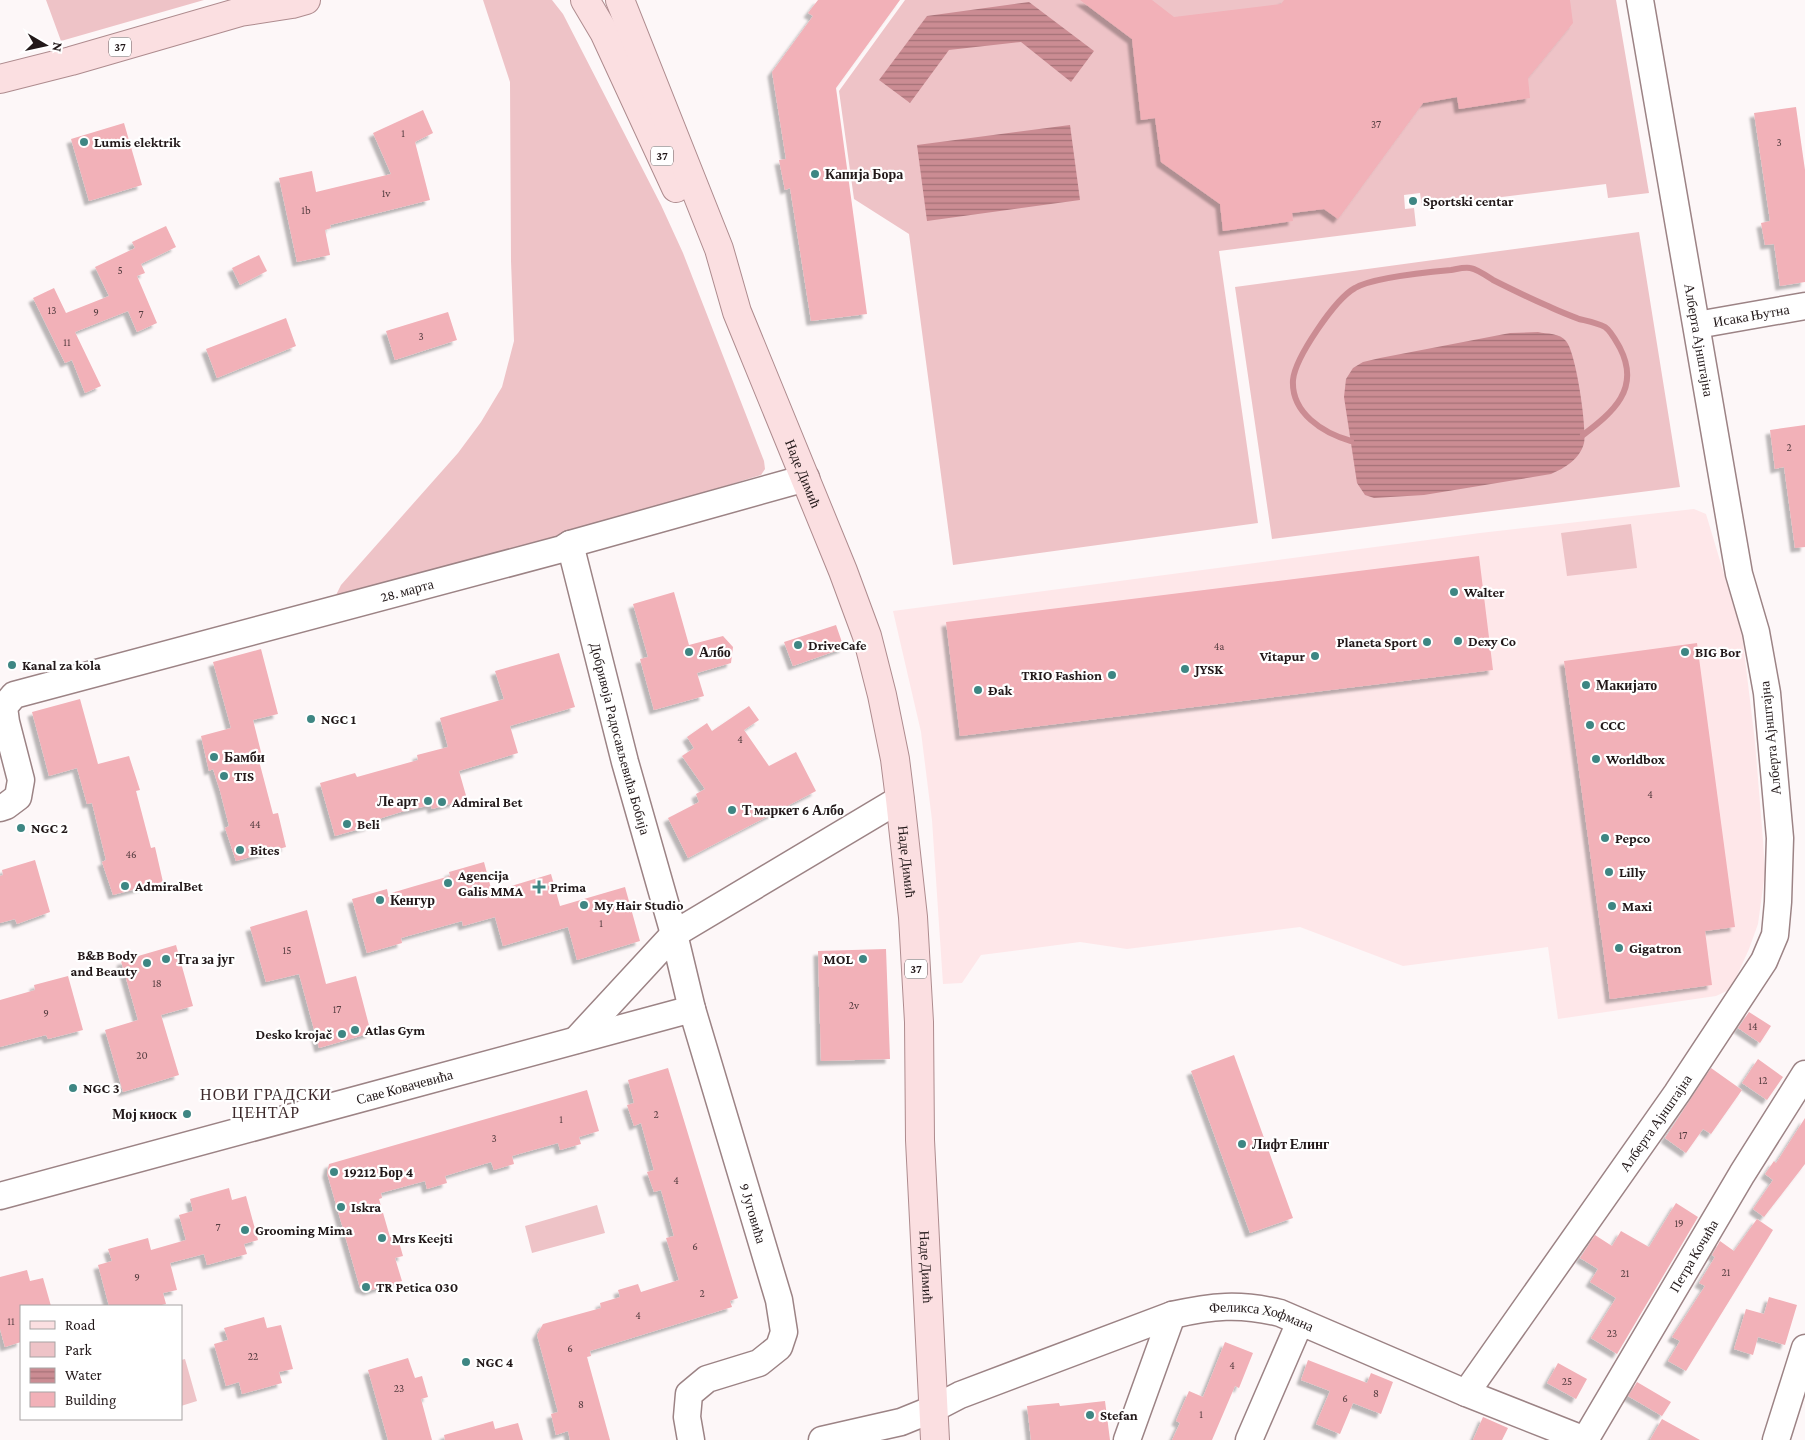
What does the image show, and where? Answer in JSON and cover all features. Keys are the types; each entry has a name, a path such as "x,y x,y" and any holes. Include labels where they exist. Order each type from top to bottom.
{"main road":[{"name":"37","path":"0,79 80,58 251,6 292,4 306,0"},
{"name":"37","path":"585,0 604,32 704,252 737,312"},
{"name":"37","path":"620,0 719,249 737,312"},
{"name":"Наде Димић","path":"737,312 843,571 867,636 887,717 900,799 910,882 916,964 919,1022 920,1140 935,1440"}],"street":[{"name":"Алберта Ајнштајна","path":"1466,1393 1677,1093 1759,968 1775,935 1780,838 1767,693 1756,632 1739,574 1640,0"},
{"name":"Исака Њутна","path":"1697,325 1805,306"},
{"name":"28. марта","path":"0,808 18,797 21,780 4,707 5,701 14,695 562,549 570,544 806,478"},
{"name":"Добривоја Радосављевића Бобија","path":"570,544 625,762 674,934"},
{"path":"576,1040 674,934 900,799"},
{"name":"9 Југовића","path":"674,934 692,1009 779,1300 784,1332 779,1347 759,1363 707,1379 689,1394 687,1418 691,1440"},
{"name":"Саве Ковачевића","path":"0,1196 692,1009"},
{"name":"Петра Кочића","path":"1585,1440 1742,1174 1805,1074"},
{"name":"Феликса Хофмана","path":"822,1440 901,1422 960,1395 1172,1315 1208,1307 1233,1306 1258,1308 1280,1313 1466,1393 1585,1440"},
{"path":"1126,1440 1172,1315"},
{"path":"1249,1440 1300,1322"},
{"path":"1776,1440 1805,1348"}],"shaded area":[{"name":"BIG Bor","path":"1694,509 1706,514 1742,634 1755,742 1763,840 1765,873 1758,924 1731,989 1716,996 1558,1019 1548,947 1403,966 1300,927 1127,949 1080,942 981,955 962,983 943,984 932,820 921,732 893,611 1480,533"}],"green space":[{"path":"46,0 204,0 61,41"},
{"path":"483,0 552,0 563,14 661,205 683,253 764,461 765,469 761,475 552,539 335,597 341,585 458,453 481,422 502,387 514,341 511,261 510,82"},
{"path":"905,0 1616,0 1649,193 1608,198 1606,184 1422,207 1420,193 1404,195 1405,209 1414,208 1416,226 1219,251 1258,523 953,565 909,234 854,199 839,91"},
{"path":"1639,232 1680,487 1272,539 1235,287"},
{"path":"1631,524 1637,568 1567,576 1561,533"},
{"path":"597,1205 605,1233 532,1253 525,1226"},
{"path":"185,1359 197,1401 182,1406 182,1360"}],"water":[{"path":"1029,2 1094,51 1071,82 1021,42 949,50 910,103 879,80 927,16"},
{"path":"1070,125 1080,200 927,221 917,145"},
{"path":"1538,332 1557,335 1566,341 1570,348 1577,374 1584,422 1584,443 1579,454 1567,466 1551,474 1424,495 1374,498 1365,495 1357,483 1344,397 1346,379 1353,368 1363,362 1380,358 1510,333"}],"building":[{"name":"Капија Бора","path":"818,0 900,0 836,88 867,314 811,321 790,188 785,190 779,160 786,159 772,72 813,16 808,13"},
{"path":"1080,0 1152,0 1174,17 1281,4 1284,0 1570,0 1573,23 1528,78 1530,98 1459,109 1457,97 1423,103 1338,219 1324,209 1292,213 1293,221 1223,231 1220,204 1161,162 1155,118 1141,120 1132,39"},
{"path":"1796,107 1805,170 1805,282 1780,286 1774,244 1765,245 1761,223 1770,221 1754,113"},
{"path":"423,110 433,133 415,142 430,200 330,225 331,228 325,230 330,255 297,262 279,178 312,171 316,192 391,174 373,133"},
{"path":"124,123 142,185 89,201 71,139"},
{"path":"166,226 176,247 141,264 145,273 137,276 157,323 137,332 128,311 75,332 101,386 85,393 72,360 65,363 33,298 54,288 66,313 109,296 95,267 135,248 132,242"},
{"path":"259,255 267,271 240,285 232,268"},
{"path":"448,312 457,340 395,360 386,331"},
{"path":"286,318 296,346 217,378 206,349"},
{"path":"1805,425 1805,547 1795,548 1784,467 1775,469 1770,430"},
{"path":"1479,556 1493,670 960,736 946,622"},
{"name":"Албо","path":"674,592 689,645 723,636 733,647 731,663 697,673 704,696 654,710 640,659 648,657 633,604"},
{"path":"836,625 844,648 793,666 784,642"},
{"path":"1697,643 1735,927 1705,931 1712,985 1610,999 1564,661"},
{"path":"261,649 278,714 253,720 262,756 258,757 273,814 278,813 286,847 236,861 225,828 229,826 220,791 213,769 209,771 201,736 231,728 213,662"},
{"path":"559,653 575,707 510,726 518,753 459,771 467,799 432,809 431,805 401,812 369,822 370,826 335,836 320,783 355,773 357,777 418,760 417,755 448,747 440,718 504,699 495,671"},
{"path":"80,699 98,764 129,756 140,790 136,791 151,848 155,847 163,882 113,895 102,862 106,860 92,803 87,804 77,768 49,776 32,712"},
{"name":"Т маркет 6 Албо","path":"749,706 759,720 744,730 769,766 796,752 816,791 688,858 668,818 699,802 696,794 705,789 682,756 694,748 687,737 707,723 712,731"},
{"path":"35,860 50,912 17,924 15,919 0,923 0,876 3,875 2,870"},
{"path":"484,862 492,892 551,874 560,906 625,887 640,941 577,960 568,927 503,946 495,917 463,926 462,921 401,938 402,943 367,953 352,899 387,889 388,894 450,876 449,872"},
{"path":"307,910 326,984 356,976 371,1033 319,1048 299,974 266,982 250,927"},
{"path":"176,945 193,1006 161,1015 179,1075 123,1092 105,1030 138,1020 121,961"},
{"path":"886,949 890,1059 821,1061 818,951"},
{"path":"68,976 83,1030 48,1039 46,1035 0,1047 0,1000 35,990 34,985"},
{"path":"1749,1012 1771,1026 1760,1043 1738,1028"},
{"name":"Лифт Елинг","path":"1234,1055 1293,1218 1250,1233 1191,1071"},
{"path":"1758,1059 1783,1077 1767,1100 1742,1083"},
{"path":"668,1068 738,1298 730,1301 732,1307 590,1351 591,1356 587,1357 610,1440 570,1440 568,1431 556,1435 551,1414 558,1412 537,1335 543,1324 601,1308 600,1303 620,1297 618,1290 638,1284 641,1292 679,1280 666,1238 674,1236 661,1190 654,1192 647,1172 654,1170 641,1123 634,1126 627,1105 634,1103 628,1080"},
{"path":"1711,1068 1742,1090 1711,1134 1703,1129 1686,1153 1665,1138"},
{"path":"587,1090 599,1131 579,1137 581,1144 560,1150 558,1143 512,1156 514,1164 494,1170 491,1162 445,1176 447,1183 427,1189 425,1181 381,1193 382,1198 379,1199 390,1237 397,1235 403,1256 395,1258 402,1281 368,1291 360,1288 327,1173 329,1164"},
{"path":"1805,1118 1805,1164 1764,1217 1753,1209 1773,1180 1765,1174 1774,1161 1776,1163"},
{"path":"229,1188 232,1200 246,1196 258,1240 244,1244 247,1254 207,1265 204,1254 170,1263 177,1290 163,1293 166,1304 109,1305 98,1265 112,1261 108,1249 148,1238 151,1250 186,1240 179,1215 193,1211 190,1199"},
{"path":"1676,1203 1698,1217 1617,1354 1591,1338 1616,1298 1590,1282 1598,1269 1580,1258 1595,1235 1612,1246 1621,1231 1649,1247"},
{"path":"1757,1219 1773,1230 1686,1371 1668,1361 1680,1341 1672,1337 1705,1286 1699,1283 1715,1257 1712,1255 1720,1241 1734,1251"},
{"path":"27,1270 30,1281 43,1278 51,1305 20,1305 20,1342 5,1347 0,1329 0,1277"},
{"path":"1769,1297 1797,1305 1785,1345 1758,1337 1753,1355 1734,1349 1746,1309 1764,1314"},
{"path":"264,1317 267,1328 281,1325 293,1369 279,1372 282,1383 242,1394 239,1382 226,1386 214,1344 228,1340 224,1328"},
{"path":"1225,1342 1253,1353 1239,1388 1235,1386 1212,1440 1172,1440 1180,1423 1176,1421 1189,1391 1203,1397"},
{"path":"408,1358 415,1378 422,1376 428,1397 421,1399 432,1440 388,1440 368,1370"},
{"path":"1308,1360 1367,1383 1371,1373 1393,1382 1381,1414 1353,1403 1340,1434 1316,1424 1330,1391 1301,1380"},
{"path":"1558,1363 1587,1379 1576,1399 1547,1383"},
{"path":"1637,1382 1671,1402 1662,1416 1628,1396"},
{"path":"1105,1401 1110,1440 1031,1440 1027,1406 1059,1403 1060,1406"},
{"path":"1483,1417 1508,1428 1502,1440 1473,1440"},
{"path":"1662,1419 1700,1440 1650,1440"},
{"path":"493,1421 495,1429 518,1423 523,1440 445,1440 444,1435"}],"waterway":[{"path":"1351,441 1320,427 1303,412 1297,402 1293,380 1295,370 1317,330 1337,304 1347,294 1363,284 1401,276 1465,268 1476,270 1527,297 1560,311 1602,326 1611,334 1620,348 1626,363 1627,376 1625,387 1621,398 1613,408 1583,435"}],"place":[{"name":"Lumis elektrik","path":"84,142"},
{"name":"Капија Бора","path":"815,174"},
{"name":"Sportski centar","path":"1413,201"},
{"name":"Walter","path":"1454,592"},
{"name":"Dexy Co","path":"1458,641"},
{"name":"Planeta Sport","path":"1427,642"},
{"name":"DriveCafe","path":"798,645"},
{"name":"Албо","path":"689,652"},
{"name":"BIG Bor","path":"1685,652"},
{"name":"Vitapur","path":"1315,656"},
{"name":"Kanal za kola","path":"12,665"},
{"name":"JYSK","path":"1185,669"},
{"name":"TRIO Fashion","path":"1112,675"},
{"name":"Макијато","path":"1586,685"},
{"name":"Đak","path":"978,690"},
{"name":"NGC 1","path":"311,719"},
{"name":"CCC","path":"1590,725"},
{"name":"Бамби","path":"214,757"},
{"name":"Worldbox","path":"1596,759"},
{"name":"TIS","path":"224,776"},
{"name":"Ле арт","path":"428,801"},
{"name":"Admiral Bet","path":"442,802"},
{"name":"Т маркет 6 Албо","path":"732,810"},
{"name":"Beli","path":"347,824"},
{"name":"NGC 2","path":"21,828"},
{"name":"Pepco","path":"1605,838"},
{"name":"Bites","path":"240,850"},
{"name":"Lilly","path":"1609,872"},
{"name":"Agencija Galis MMA","path":"448,883"},
{"name":"AdmiralBet","path":"125,886"},
{"name":"Prima","path":"539,887"},
{"name":"Кенгур","path":"380,900"},
{"name":"My Hair Studio","path":"584,905"},
{"name":"Maxi","path":"1612,906"},
{"name":"Gigatron","path":"1619,948"},
{"name":"Тга за југ","path":"166,959"},
{"name":"MOL","path":"863,959"},
{"name":"B&B Body and Beauty","path":"147,963"},
{"name":"Atlas Gym","path":"355,1030"},
{"name":"Desko krojač","path":"342,1034"},
{"name":"NGC 3","path":"73,1088"},
{"name":"Мој киоск","path":"187,1114"},
{"name":"Лифт Елинг","path":"1242,1144"},
{"name":"19212 Бор 4","path":"334,1172"},
{"name":"Iskra","path":"341,1207"},
{"name":"Grooming Mima","path":"245,1230"},
{"name":"Mrs Keejti","path":"382,1238"},
{"name":"TR Petica 030","path":"366,1287"},
{"name":"NGC 4","path":"466,1362"},
{"name":"Stefan","path":"1090,1415"}],"district":[{"name":"НОВИ ГРАДСКИ ЦЕНТАР","path":"266,1103"}]}
